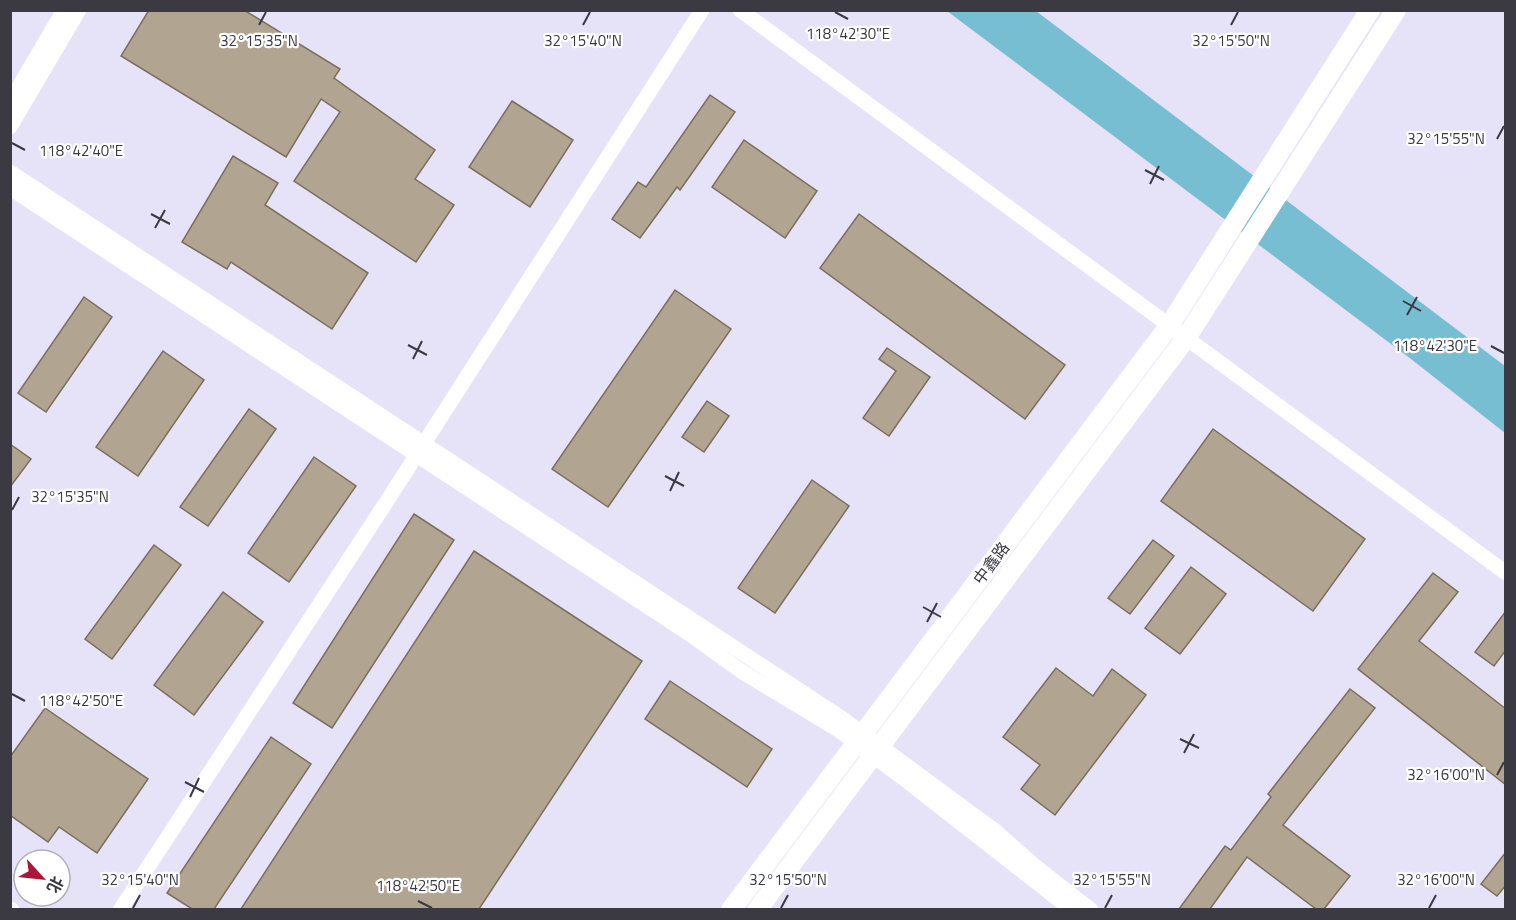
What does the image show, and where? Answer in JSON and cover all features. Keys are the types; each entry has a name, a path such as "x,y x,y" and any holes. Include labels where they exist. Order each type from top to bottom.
{"main road":[{"name":"中鑫路","path":"730,909 1170,326 1370,10"},
{"name":"中鑫路","path":"757,909 1186,338 1396,10"}],"street":[{"path":"10,102 64,10"},
{"path":"10,127 79,10"},
{"path":"120,909 420,450 702,10"},
{"path":"740,10 1506,573"},
{"path":"10,172 420,450"},
{"path":"10,188 420,450 860,739 1072,909"},
{"path":"876,751 994,830 1036,867 1090,909"}],"water":[{"path":"947,11 1036,11 1505,366 1505,433 1411,359"}],"building":[{"path":"149,10 244,10 340,69 334,78 435,150 415,179 454,205 416,262 294,181 340,112 321,99 286,157 121,56"},
{"path":"710,95 735,112 680,190 677,187 640,238 612,219 638,182 646,187"},
{"path":"512,101 573,140 530,207 469,167"},
{"path":"744,140 817,191 785,238 712,187"},
{"path":"233,156 278,183 265,205 368,273 332,329 231,262 227,269 182,242"},
{"path":"859,214 1065,365 1025,419 820,268"},
{"path":"675,290 731,329 608,507 552,469"},
{"path":"84,297 112,317 46,412 18,393"},
{"path":"887,348 930,377 889,436 863,418 896,371 879,359"},
{"path":"163,351 204,380 138,476 96,447"},
{"path":"707,401 729,416 704,452 682,437"},
{"path":"249,409 276,429 208,526 180,507"},
{"path":"1213,429 1365,539 1313,611 1161,501"},
{"path":"10,444 31,459 10,487"},
{"path":"314,457 356,486 289,582 248,553"},
{"path":"812,480 849,506 775,613 738,588"},
{"path":"414,514 454,540 332,728 293,703"},
{"path":"1153,540 1174,556 1130,614 1108,598"},
{"path":"154,545 181,565 112,659 85,639"},
{"path":"474,551 642,661 479,909 241,909"},
{"path":"1191,567 1226,594 1180,654 1145,628"},
{"path":"1433,573 1458,592 1419,641 1506,709 1506,785 1358,669"},
{"path":"223,592 263,622 194,715 154,685"},
{"path":"1506,611 1506,650 1494,666 1475,652"},
{"path":"1056,668 1093,696 1112,669 1146,695 1055,815 1021,789 1040,765 1003,737"},
{"path":"670,681 772,749 747,787 645,719"},
{"path":"1350,689 1375,708 1283,825 1350,876 1324,909 1316,909 1247,857 1210,909 1179,909 1225,846 1231,850 1271,797 1268,794"},
{"path":"45,708 148,779 97,853 59,827 48,842 10,815 10,757"},
{"path":"271,737 311,764 214,909 192,909 167,893"},
{"path":"1506,852 1506,885 1497,896 1481,884"}]}
